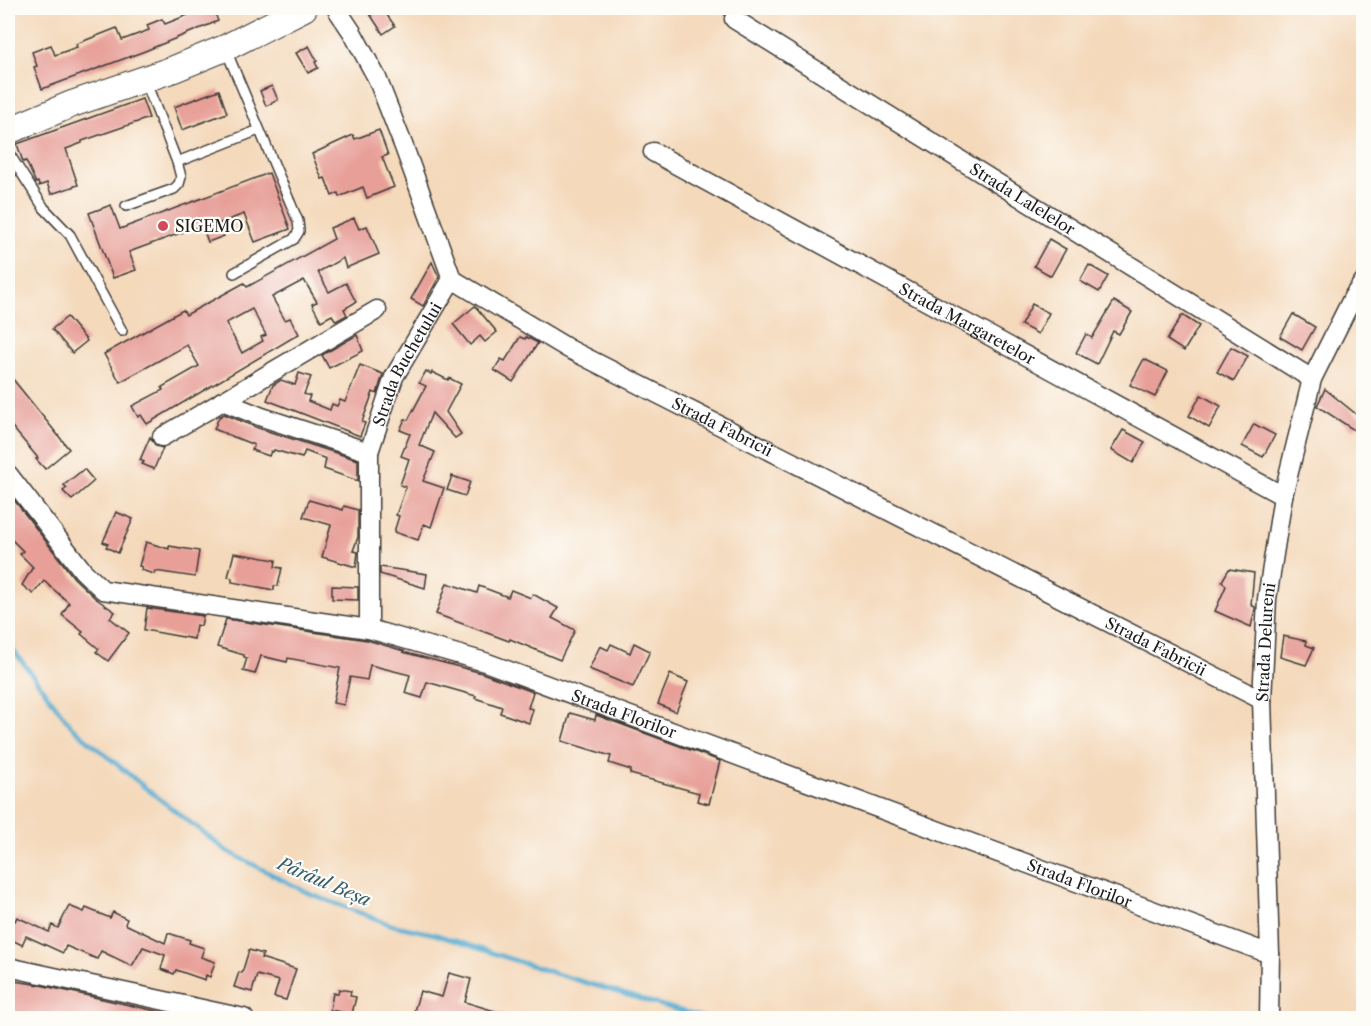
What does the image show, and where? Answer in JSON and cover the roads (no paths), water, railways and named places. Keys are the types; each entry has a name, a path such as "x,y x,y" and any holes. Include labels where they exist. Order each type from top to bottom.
{"main road":[{"path":"8,131 72,104 174,69 225,48 304,8"}],"street":[{"path":"336,8 377,78 452,279"},
{"name":"Strada Lalelelor","path":"734,19 1312,379"},
{"name":"Strada Margaretelor","path":"653,152 1283,496"},
{"name":"Strada Buchetului","path":"369,629 369,452 394,377 452,279"},
{"name":"Strada Fabricii","path":"452,279 569,349 1262,699"},
{"name":"Strada Delureni","path":"1269,1018 1270,954 1262,699 1267,599 1283,496 1312,379 1353,297 1364,281"},
{"path":"162,436 377,310"},
{"path":"222,401 262,417 369,452"},
{"name":"Strada Florilor","path":"8,474 82,571 103,590 369,629 432,645 496,666 1270,954"},
{"path":"8,967 244,1018"}],"lane":[{"path":"225,48 298,221 298,231 294,239 234,273"},
{"path":"126,206 174,189 181,177 144,78"},
{"path":"177,162 259,130"},
{"path":"8,152 44,208 70,235 122,331"}],"waterway":[{"name":"Pârâul Beșa","path":"8,643 72,727 227,851 308,893 392,925 434,934 704,1018"}],"place":[{"name":"SIGEMO","path":"163,226"}]}
